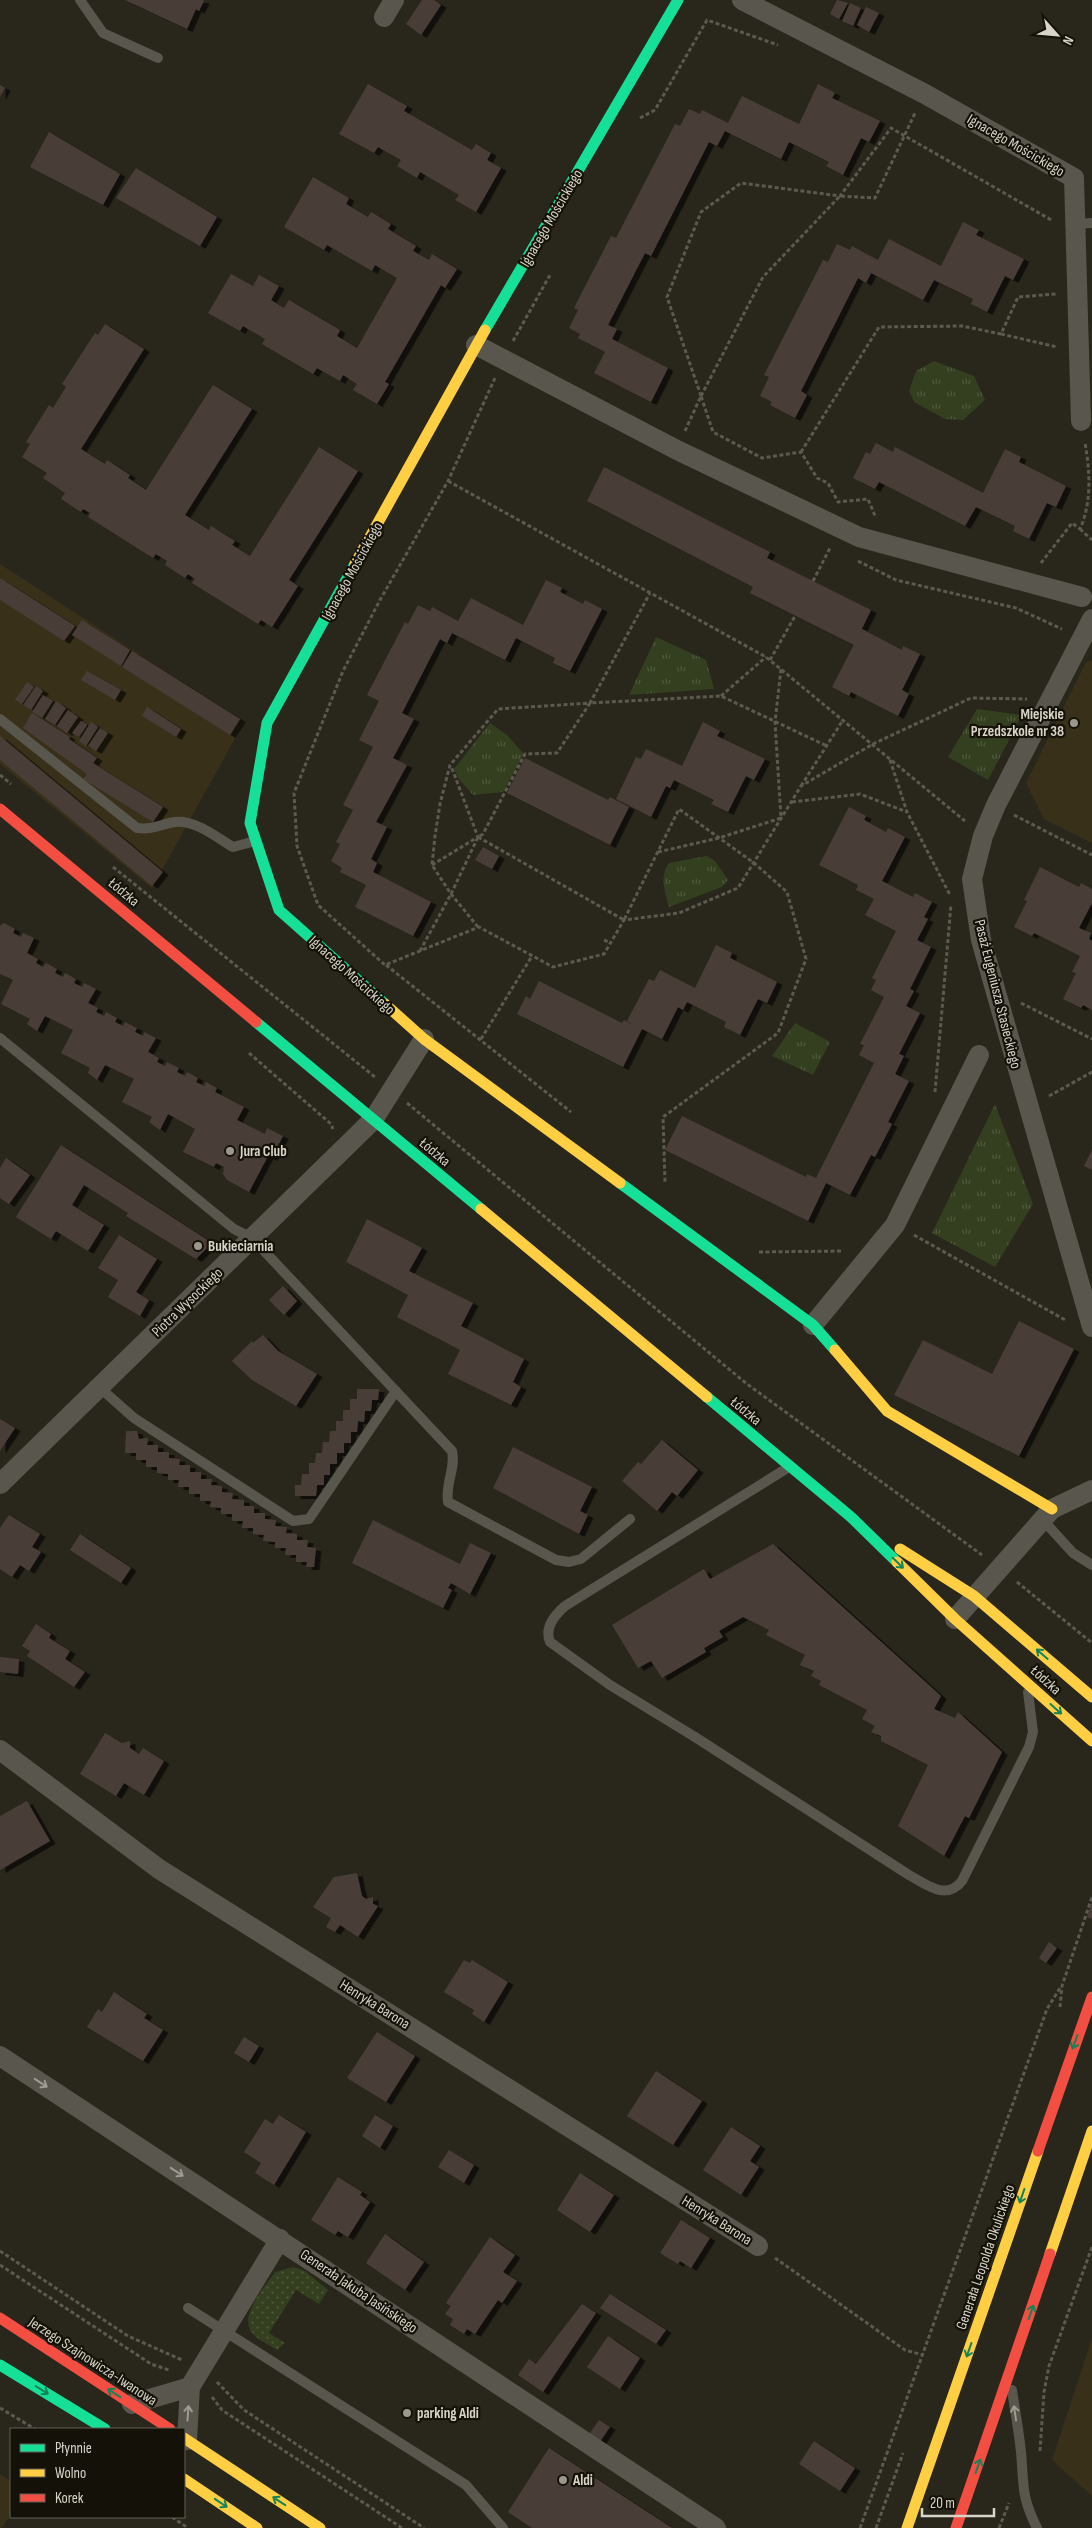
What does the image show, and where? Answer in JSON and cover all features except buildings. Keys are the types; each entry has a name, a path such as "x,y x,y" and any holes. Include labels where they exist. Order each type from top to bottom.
{"street":[{"name":"Ignacego Mościckiego","path":"678,0 476,345 267,723 250,823 279,910 424,1039 813,1325 887,1411 1047,1514"},
{"name":"Ignacego Mościckiego","path":"742,0 924,94 1074,178 1077,336 1081,422"},
{"path":"476,345 677,450 859,537 1082,596"},
{"name":"Pasaż Eugeniusza Stasieckiego","path":"1083,1326 1028,1108 981,940 972,878 983,836 996,805 1092,618"},
{"name":"Łódzka","path":"0,809 850,1517 955,1619 1092,1741"},
{"path":"373,1120 390,1090 424,1039"},
{"path":"813,1325 895,1224 979,1055"},
{"name":"Piotra Wysockiego","path":"0,1484 373,1120"},
{"path":"955,1619 1047,1514 1092,1490"},
{"name":"Łódzka","path":"850,1517 974,1596 1092,1697"},
{"name":"Henryka Barona","path":"0,1750 159,1869 758,2246"},
{"name":"Generała Leopolda Okulickiego","path":"907,2528 1092,1997"},
{"name":"Generała Jakuba Jasińskiego","path":"0,2056 716,2528"},
{"path":"956,2528 1010,2375 1092,2131"},
{"path":"182,2428 190,2387 280,2239"},
{"name":"Jerzego Szajnowicza-Iwanowa","path":"0,2318 168,2428"},
{"path":"0,2364 103,2428"},
{"path":"132,2404 190,2387"},
{"name":"Jerzego Szajnowicza-Iwanowa","path":"185,2439 320,2528"},
{"path":"185,2480 257,2528"}],"lane":[{"path":"80,0 103,32 158,58"},
{"path":"0,719 137,828 151,830 176,822 192,824 233,847 256,841"},
{"path":"0,1038 234,1229 252,1238 452,1451 454,1462 446,1490 448,1502 556,1560 569,1562 581,1559 630,1519"},
{"path":"99,1387 134,1418 293,1521 309,1519 396,1391"},
{"path":"790,1466 565,1606 554,1616 547,1635 550,1642 610,1685 695,1737 909,1875 937,1890 947,1892 957,1888 962,1881 1029,1747 1032,1732 1027,1683"},
{"path":"1047,1514 1073,1553 1092,1564"},
{"path":"188,2308 466,2485 503,2528"},
{"path":"1010,2375 1021,2452 1023,2492 1026,2506 1037,2528"}],"path":[{"path":"634,122 655,110 707,20 779,46"},
{"path":"924,94 875,198 840,196 741,183 700,212 667,297 713,432 762,458 801,452 879,327 962,326 1060,347 1077,336"},
{"path":"677,450 701,396 763,277 840,196 891,128 1075,224"},
{"path":"550,274 503,359 448,481 380,600 343,671 294,793 297,846 318,905 385,965 481,1039 573,1114"},
{"path":"1000,334 1018,297 1059,293 1059,302"},
{"path":"1080,529 1087,514 1090,468 1081,422"},
{"path":"801,452 817,478 828,483 838,502 868,500 878,522"},
{"path":"448,481 766,657 983,836"},
{"path":"1087,514 1092,514"},
{"path":"1037,568 1072,523 1092,540"},
{"path":"830,548 838,552"},
{"path":"853,559 896,580 1016,608 1083,637"},
{"path":"813,581 818,572"},
{"path":"432,865 483,834 525,754 557,753 590,703 650,593"},
{"path":"770,660 795,616"},
{"path":"721,696 766,657"},
{"path":"781,668 775,722 781,818"},
{"path":"657,1182 665,1188 663,1117 778,1033 806,959 787,892 754,863 679,809 624,920 604,954 554,967 478,927 451,894 432,865 440,804 450,765 498,709 721,696 826,746"},
{"path":"801,786 873,744 971,698 1052,698"},
{"path":"450,765 478,837 624,920 679,913 738,888 843,720"},
{"path":"889,759 906,812 957,905"},
{"path":"0,776 15,788"},
{"path":"791,802 860,794 906,812"},
{"path":"996,805 1092,855"},
{"path":"658,852 719,838 781,818"},
{"path":"419,951 451,894 478,837"},
{"path":"107,862 390,1090 747,1384 1000,1568 1092,1643"},
{"path":"934,1097 952,898"},
{"path":"385,965 478,927"},
{"path":"604,940 611,943"},
{"path":"481,1039 532,956"},
{"path":"994,989 1092,1039"},
{"path":"248,1052 331,1124 330,1136"},
{"path":"1028,1108 1092,1072"},
{"path":"895,1224 1083,1326"},
{"path":"839,1259 849,1244"},
{"path":"752,1252 843,1251"},
{"path":"860,2528 1048,2009 1062,1986 1092,1897"},
{"path":"758,2246 905,2350 923,2355"},
{"path":"1040,2454 1044,2392 1049,2366 1092,2247"},
{"path":"0,2408 33,2428"},
{"path":"173,2518 188,2528"}],"shaded area":[{"path":"0,564 244,722 152,888 0,764"},
{"name":"Miejskie Przedszkole nr 38","path":"1092,660 1092,843 1044,819 1026,783 1086,662"},
{"path":"1092,2338 1092,2496 1052,2460"},
{"path":"0,2474 10,2480 10,2516 2,2528 0,2528"}],"green space":[{"path":"934,361 974,376 985,400 963,420 945,419 914,402 909,391 916,371"},
{"path":"656,637 706,660 714,689 629,695"},
{"path":"977,709 1022,715 988,780 948,757"},
{"path":"490,723 507,735 524,754 503,792 473,795 458,778 454,769"},
{"path":"707,856 715,861 728,880 722,887 669,907 664,873 669,863"},
{"path":"795,1023 830,1042 813,1075 772,1056"},
{"path":"995,1104 1033,1204 995,1267 932,1233"},
{"path":"293,2267 305,2271 328,2290 319,2304 296,2290 269,2333 285,2343 277,2350 254,2335 249,2328 248,2320 259,2294 275,2272"}],"traffic: fast":[{"path":"485,330 678,0"},
{"path":"355,564 267,723 250,823 279,910 385,1004"},
{"path":"256,1022 481,1209"},
{"path":"620,1183 813,1325 835,1350"},
{"path":"707,1397 851,1517 897,1562"},
{"path":"0,2365 103,2428"}],"traffic: slow":[{"path":"355,564 485,330"},
{"path":"385,1004 424,1039 620,1183"},
{"path":"481,1209 707,1397"},
{"path":"835,1350 887,1411 1052,1509"},
{"path":"900,1549 974,1596 1092,1697"},
{"path":"897,1562 955,1619 1092,1741"},
{"path":"1050,2254 1092,2131"},
{"path":"907,2528 1038,2151"},
{"path":"185,2439 320,2528"},
{"path":"185,2480 257,2528"}],"traffic: jam":[{"path":"0,809 256,1022"},
{"path":"1038,2151 1092,1997"},
{"path":"956,2528 1050,2254"},
{"path":"0,2318 168,2428"}],"place":[{"name":"Miejskie Przedszkole nr 38","path":"1074,723"},
{"name":"Jura Club","path":"230,1151"},
{"name":"Bukieciarnia","path":"198,1246"},
{"name":"parking Aldi","path":"407,2413"},
{"name":"Aldi","path":"563,2480"}]}
